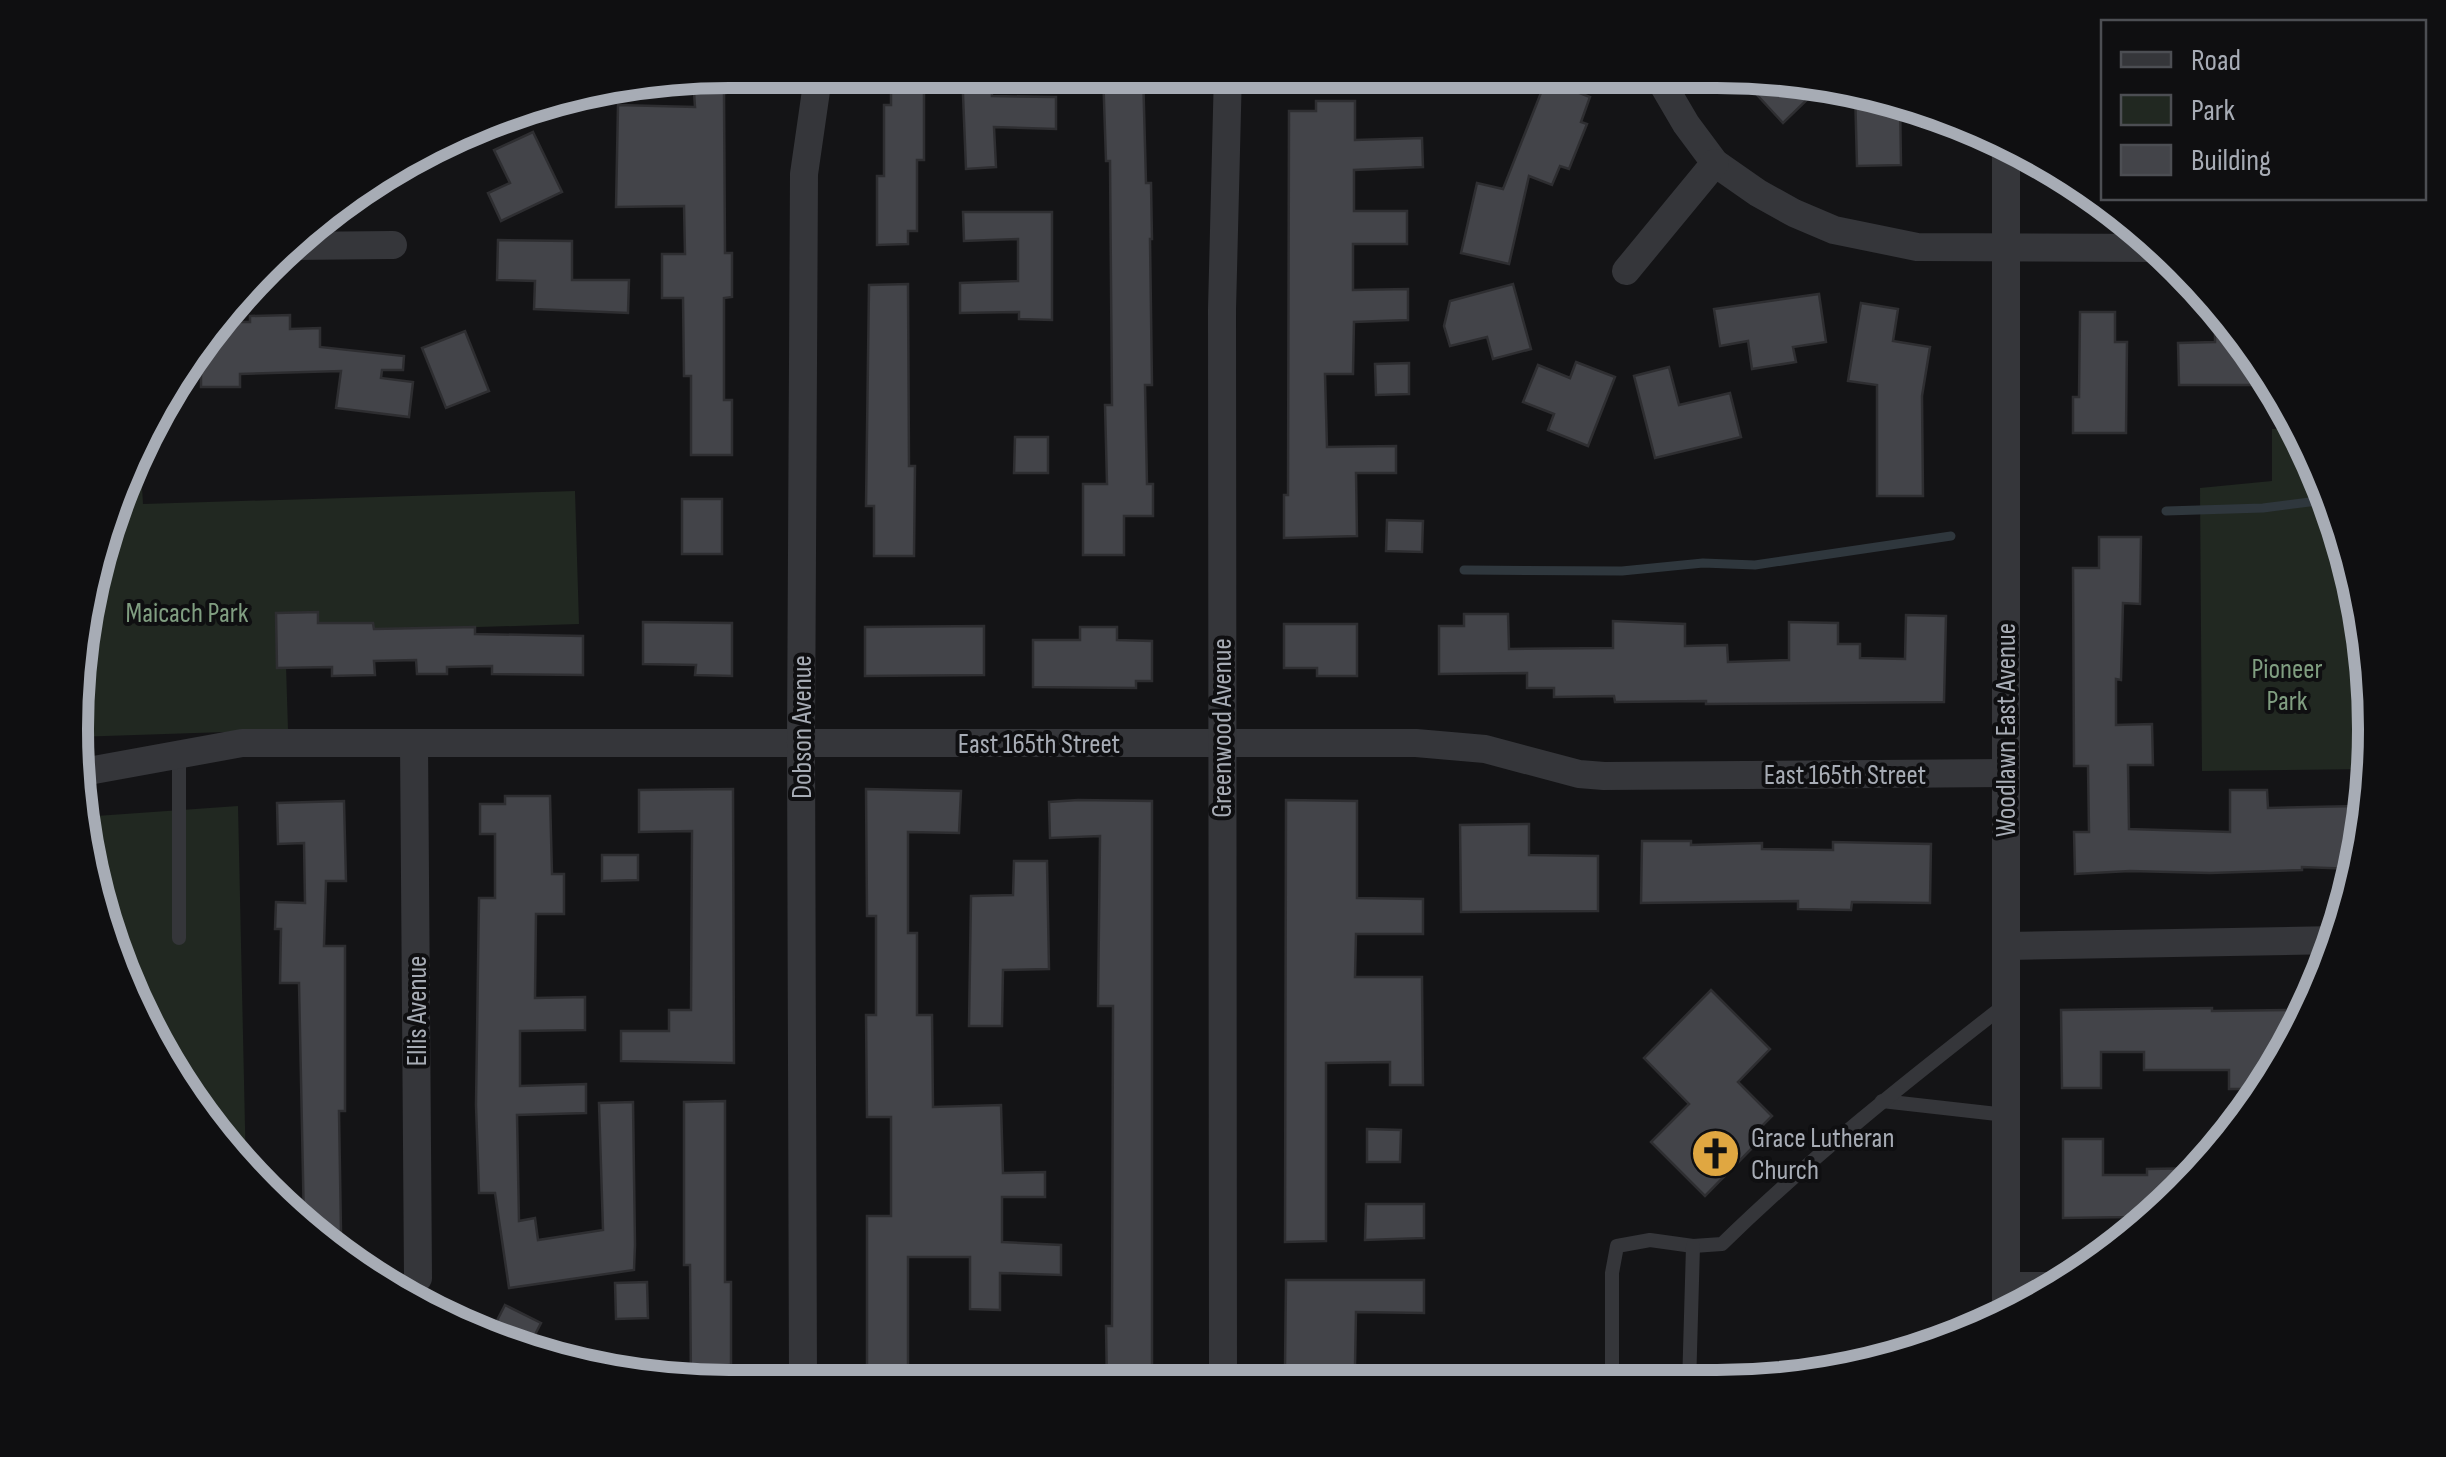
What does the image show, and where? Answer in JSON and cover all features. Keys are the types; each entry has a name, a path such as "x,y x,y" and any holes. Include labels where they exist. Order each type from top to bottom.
{"street":[{"name":"Dobson Avenue","path":"804,1370 804,174 816,88"},
{"name":"Greenwood Avenue","path":"1224,1370 1222,275 1228,88"},
{"path":"1665,88 1715,163 1770,200 1834,230 1917,248 2141,248"},
{"name":"Woodlawn East Avenue","path":"2006,157 2006,1300"},
{"path":"1626,271 1715,163"},
{"path":"307,246 393,245"},
{"name":"East 165th Street","path":"89,770 242,743 1221,743 1450,744 1579,774 1604,776 2004,774"},
{"name":"Ellis Avenue","path":"414,743 418,1278"},
{"path":"2006,946 2322,940"},
{"path":"2006,1286 2034,1286"}],"lane":[{"path":"179,752 179,938"},
{"path":"1612,1370 1612,1273 1617,1246 1650,1240 1693,1246 1722,1244 1780,1187 1882,1100 2006,1004"},
{"path":"1882,1100 2006,1115"},
{"path":"1690,1370 1693,1246"}],"green space":[{"name":"Pioneer Park","path":"2272,429 2284,429 2324,522 2346,603 2357,687 2357,769 2202,771 2200,488 2272,481"},
{"name":"Maicach Park","path":"141,472 143,504 575,491 579,624 285,633 288,730 88,737 89,687 100,603 109,563"},
{"path":"238,806 245,1149 173,1049 136,974 109,894 94,816"}],"building":[{"path":"747,88 724,91 725,253 732,253 732,297 724,298 724,400 732,400 732,455 691,455 691,376 684,376 683,298 662,298 662,254 685,254 684,206 616,207 618,105 695,107 694,92 675,92"},
{"path":"891,88 924,88 924,160 917,160 917,231 908,231 908,244 877,245 877,176 884,176 884,105 891,105"},
{"path":"963,88 992,88 992,96 1056,97 1056,129 994,127 996,167 966,169"},
{"path":"1104,88 1143,88 1146,183 1151,183 1152,385 1145,385 1147,484 1153,484 1153,516 1124,516 1124,555 1083,555 1083,484 1107,484 1105,405 1112,405 1110,161 1106,161"},
{"path":"1353,88 1422,88 1422,92"},
{"path":"1543,88 1567,88 1590,97 1581,122 1587,124 1569,169 1560,166 1552,185 1529,176 1509,264 1461,253 1477,183 1503,189"},
{"path":"1751,89 1812,95 1783,123"},
{"path":"1316,101 1355,101 1355,140 1422,138 1423,167 1354,170 1354,211 1407,211 1407,244 1353,244 1353,290 1408,289 1408,320 1354,322 1353,374 1325,374 1327,447 1396,446 1396,473 1356,473 1357,536 1284,538 1284,495 1288,495 1289,111 1316,111"},
{"path":"1855,103 1900,114 1901,165 1857,166"},
{"path":"533,132 562,192 501,221 488,193 510,183 494,150"},
{"path":"963,212 1052,212 1052,320 1019,319 1019,312 960,313 960,283 1018,281 1018,239 964,241"},
{"path":"498,240 572,241 572,280 629,280 628,313 534,309 535,281 497,280"},
{"path":"908,284 909,466 915,466 914,556 874,556 874,506 866,506 869,285"},
{"path":"1513,284 1531,349 1493,359 1487,337 1450,346 1444,326 1450,301"},
{"path":"1819,294 1826,342 1793,347 1796,362 1752,369 1748,341 1720,346 1714,309"},
{"path":"1861,303 1898,309 1893,341 1930,347 1922,396 1923,496 1877,496 1877,385 1848,381"},
{"path":"2080,312 2115,312 2115,342 2127,342 2126,433 2073,433 2073,397 2079,397"},
{"path":"290,315 290,329 320,328 320,347 404,356 403,370 382,370 381,378 413,382 409,417 336,408 341,371 240,374 240,387 201,387 201,365 234,322 250,322 250,316"},
{"path":"2216,326 2258,385 2179,385 2178,343 2215,342"},
{"path":"465,331 489,391 446,408 422,348"},
{"path":"1576,362 1615,377 1588,446 1548,430 1554,414 1523,402 1538,365 1570,378"},
{"path":"1409,363 1409,394 1376,395 1375,364"},
{"path":"1669,367 1679,405 1730,393 1741,437 1655,458 1634,376"},
{"path":"1015,437 1048,437 1048,473 1014,473"},
{"path":"682,499 722,499 722,554 682,554"},
{"path":"1387,520 1423,521 1422,552 1386,551"},
{"path":"2099,537 2141,537 2140,604 2123,603 2116,725 2152,724 2153,765 2128,765 2129,829 2230,832 2230,790 2267,790 2268,808 2354,806 2343,869 2075,874 2074,832 2089,832 2088,766 2074,766 2073,568 2099,568"},
{"path":"318,612 318,623 373,623 374,629 475,627 475,634 583,636 583,675 492,674 492,666 447,667 447,674 417,674 416,660 374,661 375,675 332,676 332,667 277,668 276,613"},
{"path":"1464,614 1508,614 1509,649 1613,648 1613,621 1685,624 1685,646 1727,645 1728,662 1789,660 1789,622 1838,623 1838,644 1860,644 1860,658 1905,659 1906,615 1946,616 1944,702 1706,704 1615,702 1614,696 1554,697 1554,688 1527,688 1527,673 1439,674 1439,626 1464,626"},
{"path":"643,622 732,623 732,676 695,675 696,665 643,664"},
{"path":"1284,624 1357,624 1357,676 1317,676 1317,668 1284,668"},
{"path":"984,626 984,675 865,676 865,627"},
{"path":"1080,627 1117,627 1117,640 1152,641 1152,681 1136,681 1136,688 1033,687 1033,640 1080,640"},
{"path":"733,789 734,1063 621,1061 621,1031 669,1031 669,1010 691,1010 692,831 639,832 639,790"},
{"path":"866,789 961,791 959,833 908,832 908,933 917,933 917,1015 932,1015 933,1107 1001,1105 1003,1173 1045,1172 1045,1197 1002,1197 1002,1242 1061,1245 1061,1275 1000,1273 1000,1310 970,1309 970,1257 908,1257 908,1370 867,1370 867,1216 891,1216 891,1117 867,1117 866,1015 876,1015 876,916 867,916"},
{"path":"505,796 550,796 552,874 564,874 564,914 536,914 535,998 585,997 585,1030 520,1031 520,1086 586,1084 586,1113 517,1115 519,1221 535,1218 538,1240 603,1230 599,1103 633,1102 635,1245 634,1270 509,1288 495,1193 479,1193 476,1105 479,898 495,898 495,834 480,834 480,804 505,804"},
{"path":"1286,800 1357,801 1357,898 1423,899 1423,934 1356,934 1355,977 1422,977 1423,1085 1390,1085 1390,1062 1326,1063 1326,1241 1285,1242"},
{"path":"344,801 346,881 326,881 324,946 345,946 345,1111 339,1111 341,1232 332,1232 304,1208 299,983 280,983 281,929 275,929 276,902 305,903 304,843 278,844 277,803"},
{"path":"1152,801 1152,1370 1107,1370 1106,1326 1112,1326 1113,1006 1098,1006 1100,836 1050,838 1049,802"},
{"path":"1529,824 1529,855 1598,856 1598,911 1461,912 1460,825"},
{"path":"1642,841 1691,841 1691,845 1762,843 1762,849 1833,850 1833,842 1931,844 1930,903 1852,902 1851,910 1798,909 1798,901 1641,903"},
{"path":"602,855 638,855 638,880 602,881"},
{"path":"1014,861 1047,861 1049,969 1003,970 1002,1026 969,1026 971,896 1013,895"},
{"path":"1711,990 1770,1049 1738,1082 1772,1116 1753,1135 1759,1141 1705,1196 1651,1142 1689,1104 1644,1058"},
{"path":"2061,1010 2293,1010 2247,1089 2229,1089 2229,1070 2144,1070 2144,1052 2101,1052 2101,1088 2062,1088"},
{"path":"725,1101 725,1282 731,1282 731,1370 691,1368 690,1265 684,1265 684,1102"},
{"path":"1367,1129 1401,1130 1400,1162 1367,1162"},
{"path":"2063,1139 2103,1139 2103,1175 2147,1175 2147,1169 2183,1168 2130,1217 2063,1218"},
{"path":"1366,1204 1424,1204 1424,1238 1365,1240"},
{"path":"1286,1280 1424,1280 1424,1313 1356,1312 1355,1367 1285,1366"},
{"path":"647,1282 648,1318 616,1319 615,1283"},
{"path":"505,1305 541,1323 533,1338 495,1325"}],"waterway":[{"path":"2166,511 2263,508 2317,501"},
{"path":"1464,570 1622,571 1703,563 1755,565 1951,536"}],"place":[{"name":"Grace Lutheran Church","path":"1716,1153"}]}
